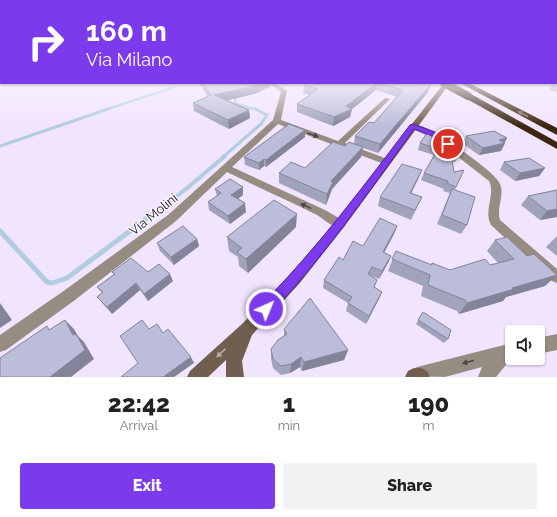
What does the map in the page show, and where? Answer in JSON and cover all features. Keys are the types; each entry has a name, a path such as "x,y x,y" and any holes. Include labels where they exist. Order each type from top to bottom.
{"highway":[{"path":"458,91 557,146"},
{"path":"478,91 557,132"}],"main road":[{"path":"196,377 247,329 294,280 340,224 413,126 428,110 442,91"},
{"path":"235,377 234,361 247,329"}],"street":[{"path":"283,91 277,121 387,162"},
{"path":"339,144 387,99"},
{"name":"Via Molini","path":"0,344 70,295 172,218 277,121"},
{"path":"413,126 438,137 493,179 497,188 493,217 495,222 557,277"},
{"path":"226,168 321,213 340,224"},
{"path":"545,345 557,342"},
{"path":"418,377 505,352"},
{"path":"487,377 490,370 505,355"}],"building":[{"path":"208,91 234,91 214,95 249,110 228,120 193,103 211,95"},
{"path":"316,91 367,91 346,106 352,109 334,117 297,104"},
{"path":"402,91 425,91 380,144 355,136 369,122 374,123"},
{"path":"289,124 305,130 266,160 264,159 259,163 244,157"},
{"path":"494,131 507,138 499,140 505,143 483,148 466,136"},
{"path":"427,133 436,136 443,142 447,141 455,147 454,150 459,154 452,153 450,159 452,160 454,172 464,170 456,187 447,183 448,181 424,173 438,149 420,143"},
{"path":"333,142 345,146 349,142 363,147 331,181 333,182 327,194 279,173 291,162 305,168"},
{"path":"529,158 545,168 520,173 504,162"},
{"path":"402,164 422,170 410,193 422,197 415,210 380,197"},
{"path":"230,179 243,187 231,195 245,203 228,216 208,202 221,193 215,189"},
{"path":"452,189 475,197 467,225 442,215"},
{"path":"557,190 557,209 547,211 528,196"},
{"path":"274,200 297,214 246,259 237,252 242,248 227,237"},
{"path":"380,218 397,226 383,252 391,256 382,271 372,267 368,274 377,280 374,287 382,292 369,316 348,303 352,297 324,280 339,257 343,260 353,241 363,246"},
{"path":"183,226 197,239 171,257 157,243"},
{"path":"507,237 527,256 534,254 557,275 467,303 465,300 428,285 430,275 392,259 396,251 432,265 432,263 450,270 485,259 490,265 514,259 495,240"},
{"path":"131,258 148,272 159,264 170,274 144,294 136,283 107,307 97,297 103,292 97,287 115,274 112,272"},
{"path":"310,298 348,350 304,362 301,357 291,364 281,366 273,359 271,349 278,340 287,334 284,329"},
{"path":"423,312 451,330 448,339 418,320"},
{"path":"65,320 73,335 76,334 85,350 50,377 0,377 0,358 47,326 49,330"},
{"path":"142,320 149,329 157,324 163,333 168,329 191,357 163,377 121,377 138,363 120,336"}],"waterway":[{"path":"108,109 163,91"},
{"path":"233,91 236,104 256,109"},
{"path":"0,146 108,109"},
{"path":"223,157 261,124 267,115 256,109"},
{"path":"153,214 186,189 225,156"},
{"path":"0,231 47,282 52,283 67,278 154,213"}],"route":[{"path":"266,309 294,280 340,224 413,126 438,137 448,144"}]}
